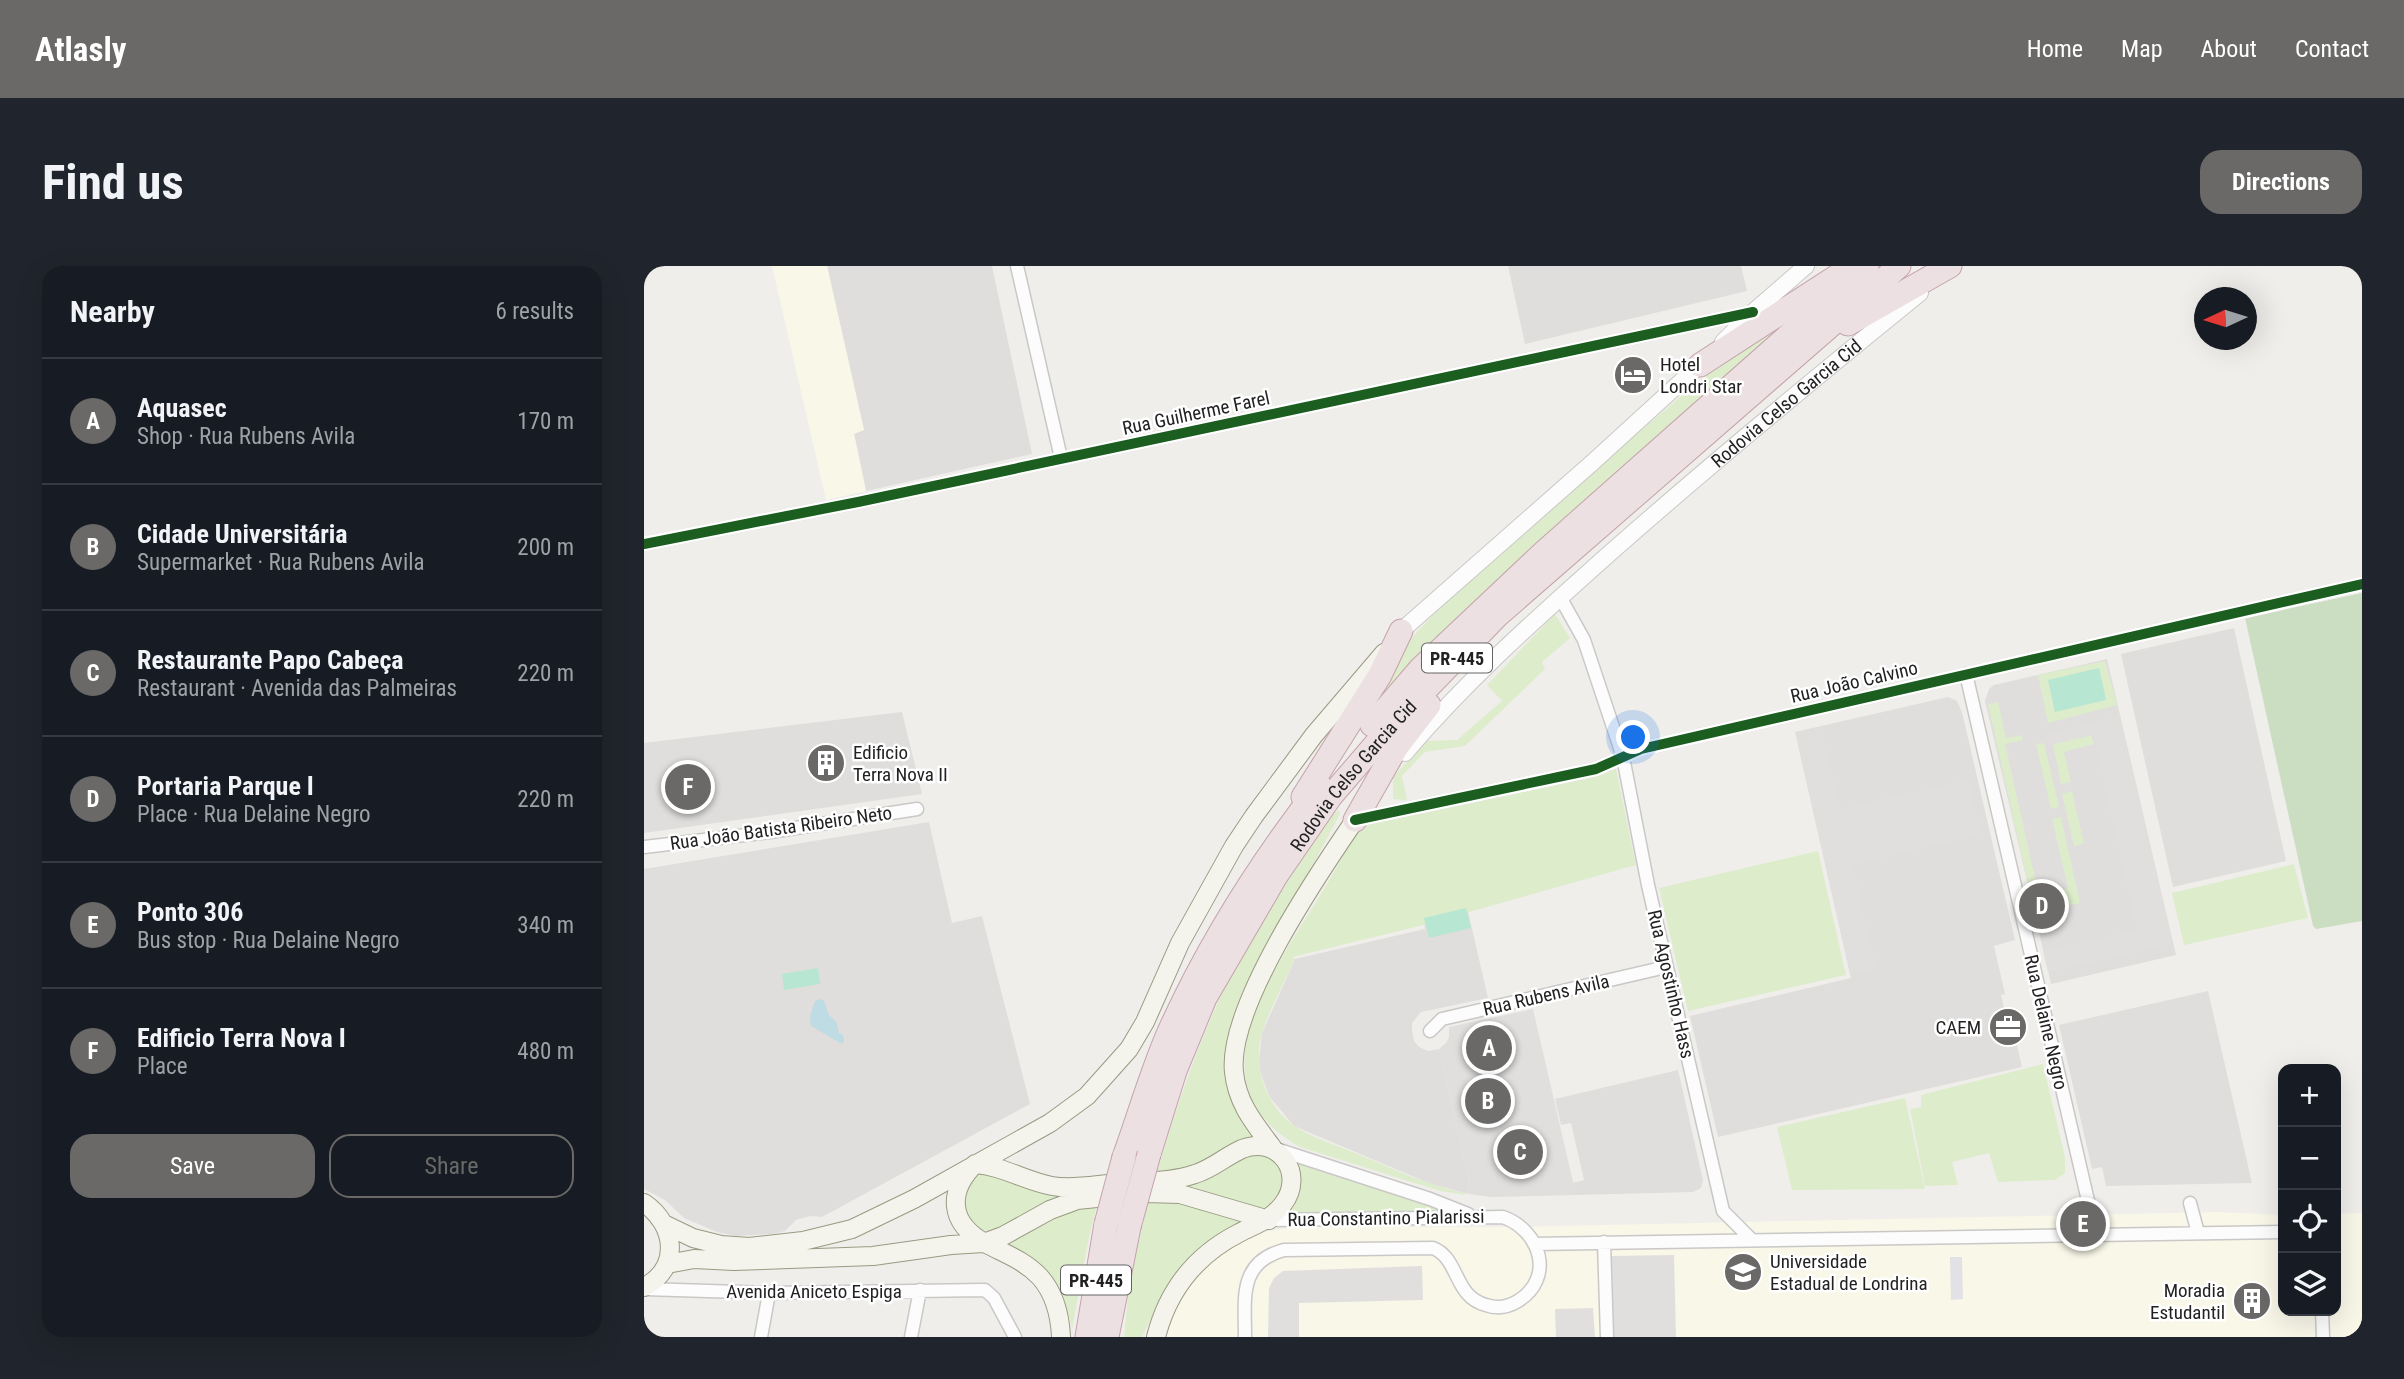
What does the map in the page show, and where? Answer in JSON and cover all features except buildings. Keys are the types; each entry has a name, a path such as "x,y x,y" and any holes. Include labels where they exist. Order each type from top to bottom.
{"highway":[{"path":"1700,365 1854,266"},
{"name":"Rodovia Celso Garcia Cid","path":"1087,1337 1106,1224 1124,1157 1173,1023 1224,925 1278,841 1336,766 1430,659 1544,551 1867,266"},
{"name":"Rodovia Celso Garcia Cid","path":"1107,1337 1129,1227 1149,1154 1175,1071 1205,998 1276,876 1331,796 1399,718 1498,615 1899,266"},
{"path":"1806,348 1951,266"},
{"path":"1355,820 1396,748 1498,615"},
{"path":"1278,841 1380,675 1401,631"}],"main road":[{"name":"PR-445","path":"975,1164 1067,1112 1093,1090 1129,1049 1145,1022 1180,943 1234,846 1314,735 1401,631"},
{"name":"Rodovia Celso Garcia Cid","path":"1269,1220 1284,1203 1291,1182 1286,1161 1248,1116 1237,1090 1233,1055 1237,1034 1249,1002 1284,932 1355,820"},
{"path":"666,1225 693,1238 721,1245 749,1247 803,1241 852,1229 914,1199 975,1164 1001,1168 1045,1185 1065,1187 1181,1178 1207,1170 1243,1149 1272,1147"},
{"path":"975,1164 958,1185 955,1204 963,1225 984,1243"},
{"path":"667,1264 694,1259 734,1261 873,1256 984,1243 1070,1202 1132,1194 1180,1194 1269,1220"},
{"path":"644,1203 655,1211 666,1225 671,1248 667,1264 654,1282 644,1288"},
{"path":"1156,1337 1168,1302 1188,1271 1218,1244 1269,1220"},
{"name":"PR-445","path":"984,1243 1012,1255 1040,1278 1054,1300 1061,1337"}],"street":[{"path":"1017,266 1061,458"},
{"name":"PR-445","path":"1401,631 1583,471 1806,266"},
{"name":"Rodovia Celso Garcia Cid","path":"1355,820 1394,766 1427,727 1489,663 1560,597 1709,466 1951,266"},
{"name":"Rua Guilherme Farel","path":"644,544 858,502 1753,312"},
{"name":"Rua João Calvino","path":"1355,820 1596,769 1641,749 2362,584"},
{"name":"Rua Agostinho Hass","path":"1560,597 1584,640 1623,757 1667,967 1723,1211 1752,1240"},
{"name":"Rua Delaine Negro","path":"1966,674 2088,1205"},
{"name":"Rua João Batista Ribeiro Neto","path":"644,847 770,832 917,809"},
{"name":"Rua Rubens Avila","path":"1430,1031 1442,1019 1667,967"},
{"path":"1272,1147 1430,1199 1474,1217"},
{"path":"2190,1203 2197,1233"},
{"name":"Rua Constantino Pialarissi","path":"1269,1220 1503,1217 1513,1220 1524,1229 1534,1244"},
{"path":"1245,1337 1248,1278 1259,1262 1275,1252 1300,1249 1433,1248 1446,1255 1459,1284 1476,1302 1490,1307 1502,1307 1525,1297 1536,1283 1540,1268 1534,1244 2278,1232"},
{"path":"1604,1242 1607,1337"},
{"name":"Avenida Aniceto Espiga","path":"644,1288 769,1293 985,1290 994,1298 1015,1337"},
{"path":"911,1337 920,1290"},
{"path":"761,1337 769,1293"},
{"path":"2322,1316 2323,1337"}],"shaded area":[{"path":"772,266 827,266 864,430 854,434 866,491 826,500"},
{"path":"827,266 992,266 1032,454 866,491 854,433 864,430"},
{"path":"1508,266 1741,266 1747,291 1525,344"},
{"path":"2234,628 2286,861 2173,887 2121,654"},
{"path":"2107,659 2176,955 2051,984 1985,701 1989,689 1994,685"},
{"path":"1948,697 1957,701 1962,712 2015,940 1994,946 2005,994 2001,995 2006,1017 2010,1016 2022,1067 1718,1137 1690,1016 1851,978 1795,732"},
{"path":"902,712 922,794 644,833 644,743"},
{"path":"2120,716 2172,944 2048,972 2043,951 2137,930 2094,735 2048,745 2047,733"},
{"path":"1822,734 1840,809 1968,780 1981,835 1852,864 1876,968 1850,974 1797,740"},
{"path":"929,822 952,923 982,916 1030,1104 822,1217 810,1216 796,1220 785,1231 736,1236 717,1232 684,1218 665,1200 644,1189 644,869"},
{"path":"1467,907 1488,998 1421,1012 1412,1023 1412,1030 1414,1041 1419,1047 1428,1051 1439,1049 1468,1175 1469,1194 1431,1184 1294,1126 1269,1096 1259,1061 1262,1033 1295,959 1425,929 1423,917"},
{"path":"2208,991 2252,1183 2106,1186 2102,1167 2092,1169 2059,1025"},
{"path":"1533,1009 1576,1195 1490,1197 1469,1194 1468,1175 1439,1049 1449,1037 1449,1027"},
{"path":"1678,1070 1703,1180 1701,1188 1693,1192 1576,1195 1573,1183 1584,1180 1571,1123 1561,1125 1555,1099"},
{"name":"Universidade Estadual de Londrina","path":"2218,1212 2278,1215 2278,1316 2341,1316 2341,1214 2362,1213 2362,1337 1166,1337 1177,1308 1193,1282 1212,1261 1236,1245 1265,1232 1293,1227 1507,1227"},
{"path":"1674,1255 1676,1337 1613,1337 1612,1256"},
{"path":"1950,1257 1962,1257 1963,1299 1951,1300"},
{"path":"1422,1266 1423,1300 1299,1303 1299,1337 1268,1337 1269,1288 1274,1278 1283,1271"},
{"path":"1593,1308 1595,1337 1556,1337 1555,1309"}],"green space":[{"path":"1838,279 1368,715 1404,646 1448,599 1740,346"},
{"path":"2362,593 2362,921 2316,929 2313,926 2245,618"},
{"path":"1555,614 1570,638 1542,662 1545,669 1465,746 1425,752 1402,776 1407,800 1393,799 1393,777 1426,741 1457,740 1502,701 1487,685"},
{"path":"2105,661 2117,705 2048,723 2038,675"},
{"path":"2099,668 2106,700 2055,712 2048,680"},
{"path":"1998,702 2006,738 2022,735 2023,740 2005,744 2040,900 2032,902 1988,704"},
{"path":"2091,735 2094,744 2064,752 2071,782 2061,784 2053,744"},
{"path":"2044,743 2059,807 2051,809 2036,744"},
{"path":"1616,769 1636,865 1419,926 1293,957 1295,959 1265,1024 1259,1046 1260,1072 1269,1097 1286,1119 1319,1139 1411,1177 1465,1195 1440,1191 1300,1147 1266,1120 1249,1090 1245,1057 1251,1023 1265,988 1284,953 1329,881 1360,824"},
{"path":"2072,791 2084,844 2074,846 2062,794"},
{"path":"1337,811 1340,811 1340,814 1252,978 1229,1035 1226,1066 1256,1137 1197,1165 1157,1172 1188,1076 1228,981 1277,891 1305,850"},
{"path":"2061,817 2080,903 2062,907 2059,891 2068,888 2052,819"},
{"path":"1818,851 1846,975 1688,1011 1659,888"},
{"path":"2294,864 2308,918 2184,945 2172,893"},
{"path":"1466,908 1471,928 1429,938 1424,918"},
{"path":"818,968 820,984 784,990 782,974"},
{"path":"2043,1064 2065,1157 2065,1173 2055,1180 1998,1182 1989,1153 1952,1162 1958,1185 1925,1186 1910,1109 1921,1107 1921,1095"},
{"path":"1905,1098 1925,1189 1792,1190 1777,1127"},
{"path":"1249,1153 1272,1157 1282,1171 1279,1196 1268,1208 1260,1211 1184,1189 1183,1185"},
{"path":"1293,1162 1435,1208 1440,1213 1288,1213"},
{"path":"983,1172 1068,1193 1008,1225 989,1231 976,1226 971,1220 963,1196 973,1178"},
{"path":"1149,1199 1168,1199 1238,1220 1240,1224 1203,1247 1179,1270 1142,1337 1124,1337 1130,1278"},
{"path":"1098,1202 1072,1329 1063,1298 1053,1281 1030,1258 1006,1242 1031,1225"}],"water":[{"path":"820,999 836,1021 839,1033 843,1035 842,1044 811,1026 810,1016 815,1001"}],"cycle path":[{"path":"644,544 858,502 1753,312"},
{"path":"1355,820 1596,769 1641,749 2362,584"}],"place":[{"name":"Hotel Londri Star","path":"1633,375"},
{"name":"Edificio Terra Nova II","path":"826,763"},
{"name":"Edificio Terra Nova I","path":"688,787"},
{"name":"Portaria Parque I","path":"2042,906"},
{"name":"CAEM","path":"2008,1027"},
{"name":"Aquasec","path":"1489,1048"},
{"name":"Cidade Universitária","path":"1488,1101"},
{"name":"Restaurante Papo Cabeça","path":"1520,1152"},
{"name":"Ponto 306","path":"2083,1224"},
{"name":"Universidade Estadual de Londrina","path":"1743,1272"},
{"name":"Moradia Estudantil","path":"2252,1301"}]}
